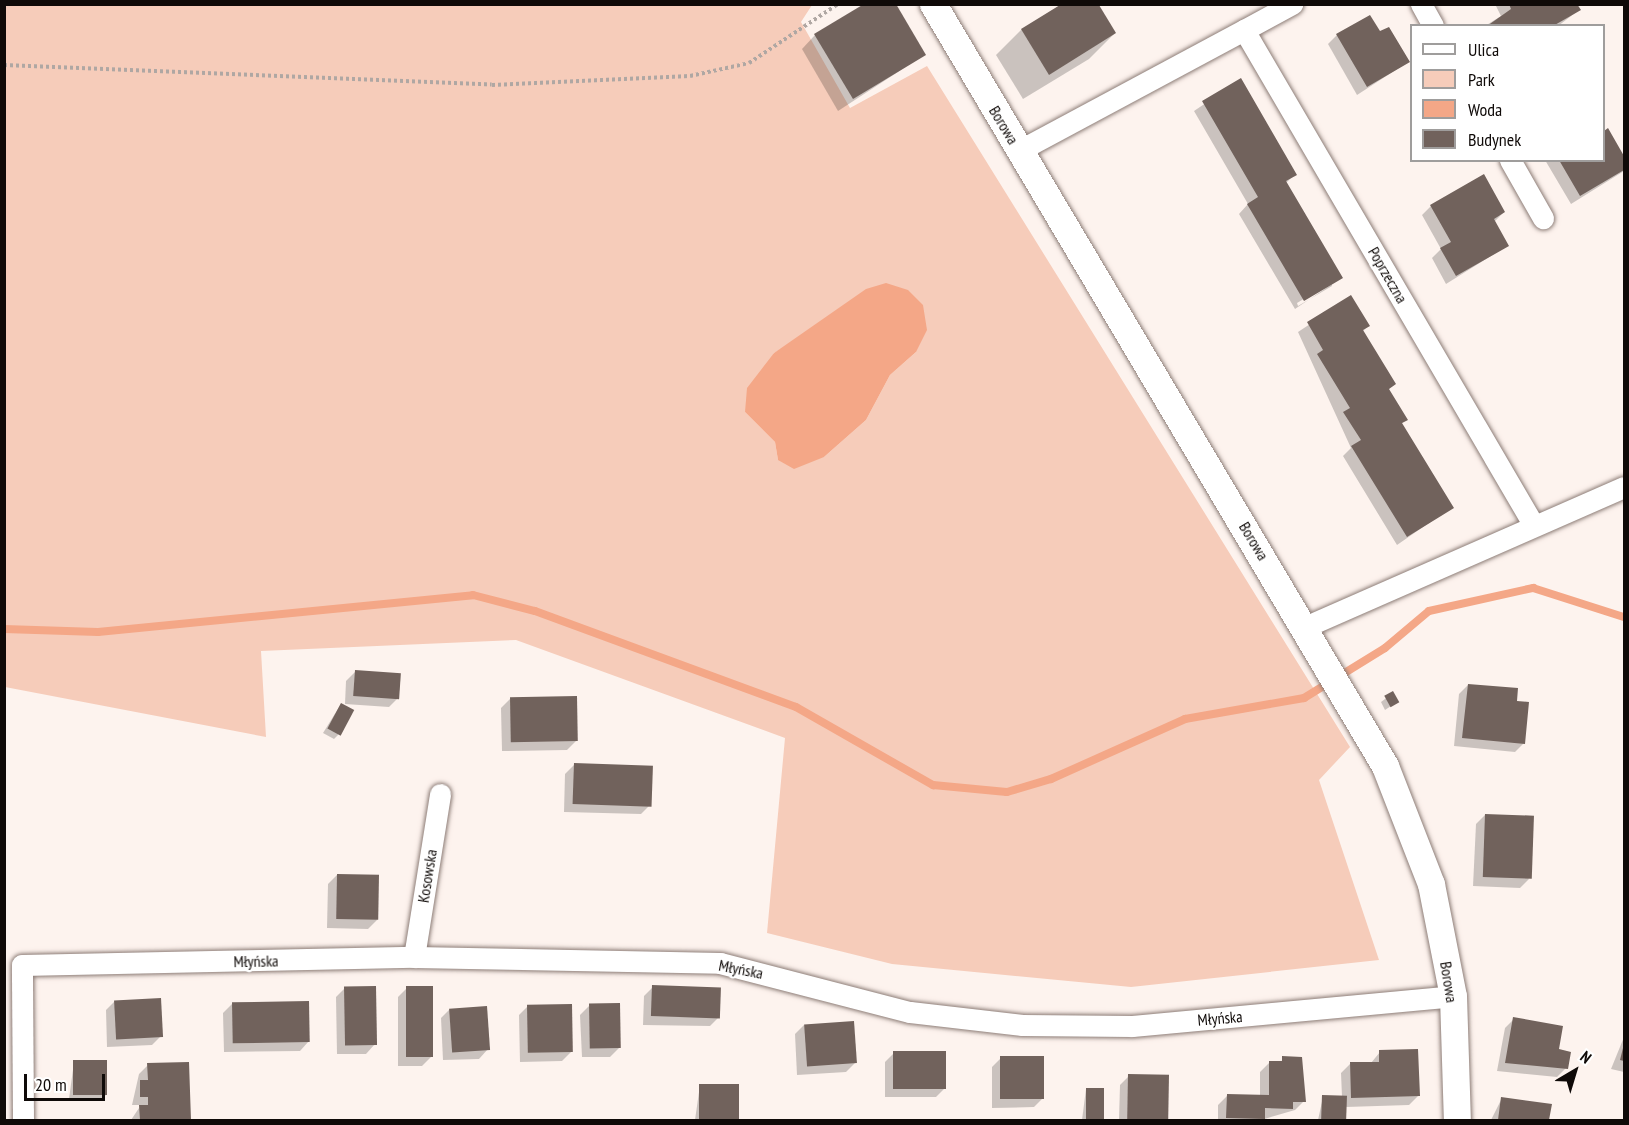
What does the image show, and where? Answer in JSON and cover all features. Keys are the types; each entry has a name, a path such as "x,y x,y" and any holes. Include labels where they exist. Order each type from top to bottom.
{"street":[{"name":"Borowa","path":"933,4 1305,627 1385,766 1431,884 1453,996 1457,1120"},
{"path":"1020,150 1292,4"},
{"path":"1421,4 1432,24"},
{"name":"Poprzeczna","path":"1244,30 1533,524"},
{"path":"1511,162 1543,218"},
{"path":"1305,627 1533,524 1624,487"},
{"name":"Kosowska","path":"414,957 440,794"},
{"name":"Młyńska","path":"23,1120 22,965 414,957 720,963 910,1012 1022,1024 1132,1026 1453,996"}],"path":[{"path":"4,65 492,85 690,76 749,63 838,4"}],"green space":[{"path":"4,5 812,5 801,22 850,108 927,66 1350,747 1319,780 1379,960 1131,987 892,964 767,933 785,738 516,640 261,651 266,737 5,687","holes":["817,328 916,352 890,375 866,420 824,457 778,460 775,442 745,412 774,353"]}],"water":[{"path":"886,283 908,290 923,305 927,330 916,352 890,375 866,420 824,457 794,469 778,460 775,442 745,412 747,388 774,353 866,289"}],"building":[{"path":"864,4 896,4 926,55 853,99 814,34"},
{"path":"1509,4 1577,4 1581,10 1556,24 1490,24 1511,9"},
{"path":"1060,5 1099,5 1116,33 1049,75 1021,29"},
{"path":"1370,15 1380,31 1389,27 1410,62 1367,87 1336,34"},
{"path":"1241,78 1297,175 1286,181 1343,278 1304,301 1247,204 1258,197 1202,101"},
{"path":"1608,128 1624,156 1624,170 1580,196 1560,162 1605,162 1605,130"},
{"path":"1484,174 1505,212 1494,219 1509,246 1456,276 1440,248 1451,242 1430,205"},
{"path":"1351,295 1370,326 1363,330 1396,384 1389,389 1408,420 1402,423 1454,508 1407,537 1351,446 1361,440 1343,412 1350,408 1317,354 1323,350 1307,322"},
{"path":"355,670 401,673 399,699 353,696"},
{"path":"1468,684 1518,688 1517,701 1529,702 1525,744 1462,738"},
{"path":"1393,691 1399,702 1391,707 1384,696"},
{"path":"577,696 578,741 511,742 510,697"},
{"path":"341,703 354,710 341,736 327,729"},
{"path":"574,763 653,766 652,807 573,804"},
{"path":"1485,814 1534,816 1532,879 1483,877"},
{"path":"337,874 379,875 378,920 336,919"},
{"path":"652,985 721,987 720,1018 651,1016"},
{"path":"376,986 377,1045 345,1046 344,987"},
{"path":"406,986 433,986 433,1057 406,1057"},
{"path":"161,998 163,1037 116,1039 114,1000"},
{"path":"309,1001 310,1042 233,1043 232,1002"},
{"path":"620,1003 621,1048 590,1049 589,1004"},
{"path":"572,1004 573,1052 528,1053 527,1005"},
{"path":"487,1006 490,1050 452,1053 449,1009"},
{"path":"1513,1017 1563,1026 1559,1049 1571,1052 1568,1069 1505,1063"},
{"path":"854,1021 857,1063 807,1066 804,1024"},
{"path":"1624,1044 1624,1061 1620,1060"},
{"path":"1418,1049 1420,1096 1351,1098 1350,1062 1379,1062 1379,1050"},
{"path":"893,1051 946,1051 946,1089 893,1089"},
{"path":"1000,1056 1044,1056 1044,1099 1000,1099"},
{"path":"1282,1056 1302,1057 1306,1102 1293,1102 1293,1109 1265,1108 1265,1119 1226,1118 1227,1094 1269,1095 1269,1061 1282,1061"},
{"path":"73,1060 107,1060 107,1095 73,1095"},
{"path":"189,1062 191,1120 140,1120 139,1105 148,1105 148,1097 140,1097 140,1080 148,1080 147,1063"},
{"path":"1128,1074 1169,1075 1168,1120 1127,1119"},
{"path":"699,1084 739,1084 739,1119 699,1119"},
{"path":"1086,1088 1104,1088 1104,1120 1086,1120"},
{"path":"1322,1095 1347,1096 1346,1120 1321,1119"},
{"path":"1501,1097 1552,1104 1549,1120 1498,1120"}],"waterway":[{"path":"4,629 98,632 473,595 535,611 796,707 933,785 1007,792 1051,779 1185,719 1304,698 1385,648 1429,611 1533,588 1624,617"}]}
